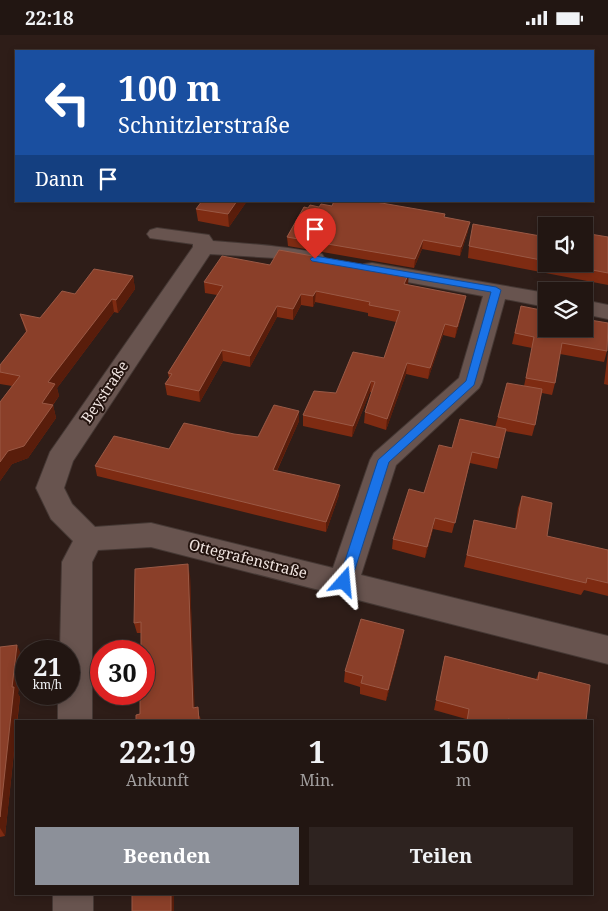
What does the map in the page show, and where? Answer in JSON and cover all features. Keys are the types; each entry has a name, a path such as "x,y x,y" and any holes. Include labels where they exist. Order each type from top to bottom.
{"street":[{"path":"156,233 202,239 204,247 275,252 330,261"},
{"name":"Beystraße","path":"89,539 61,511 50,488 60,459 204,247"},
{"path":"355,266 538,298"},
{"path":"344,582 384,460 470,382 496,290"},
{"path":"593,309 608,312"},
{"name":"Ottegrafenstraße","path":"89,539 150,535 344,582 608,650"},
{"path":"75,720 76,562 89,539"},
{"path":"73,895 73,911"}],"building":[{"path":"201,202 236,202 228,214 196,209"},
{"path":"334,202 376,202 445,214 444,217 470,222 461,247 423,240 415,259 287,237 304,207 308,208 310,205 319,207 321,204 332,206"},
{"path":"473,224 538,236 538,259 469,246"},
{"path":"593,234 608,237 608,273 593,270"},
{"path":"279,250 409,273 404,284 466,296 457,327 445,324 430,368 407,363 387,419 365,412 375,382 371,381 353,426 303,415 314,391 336,393 353,352 384,358 400,311 369,305 370,302 316,291 313,296 301,294 293,309 277,306 250,356 222,350 199,391 165,384 172,374 168,373 223,286 204,282 222,256 270,265"},
{"path":"94,269 133,276 116,300 112,299 48,382 55,384 42,403 53,405 24,446 8,451 0,462 0,402 20,376 0,372 0,365 27,331 20,314 40,318 62,291 75,294"},
{"path":"521,306 538,309 538,337 593,337 593,320 608,323 607,351 562,343 555,383 526,378 534,337 515,333"},
{"path":"507,383 542,389 535,425 498,417"},
{"path":"274,405 299,411 273,470 340,485 326,522 95,466 114,436 169,449 184,423 234,434 258,437"},
{"path":"460,419 506,429 499,458 472,452 455,523 435,518 427,547 393,539 409,489 424,493 439,445 452,448"},
{"path":"522,496 552,503 547,536 608,550 608,583 587,578 586,583 467,555 474,520 516,529"},
{"path":"188,564 193,708 198,707 199,720 136,720 136,715 140,714 140,705 155,705 155,640 141,640 141,622 134,623 135,569"},
{"path":"361,619 404,630 388,690 361,683 363,676 345,671"},
{"path":"15,645 12,687 14,687 0,817 0,647"},
{"path":"445,656 538,680 539,672 590,685 586,720 467,720 469,709 436,700"},
{"path":"132,895 171,895 171,911 132,911"}],"route":[{"path":"315,259 496,290 470,382 384,460 344,582"}]}
